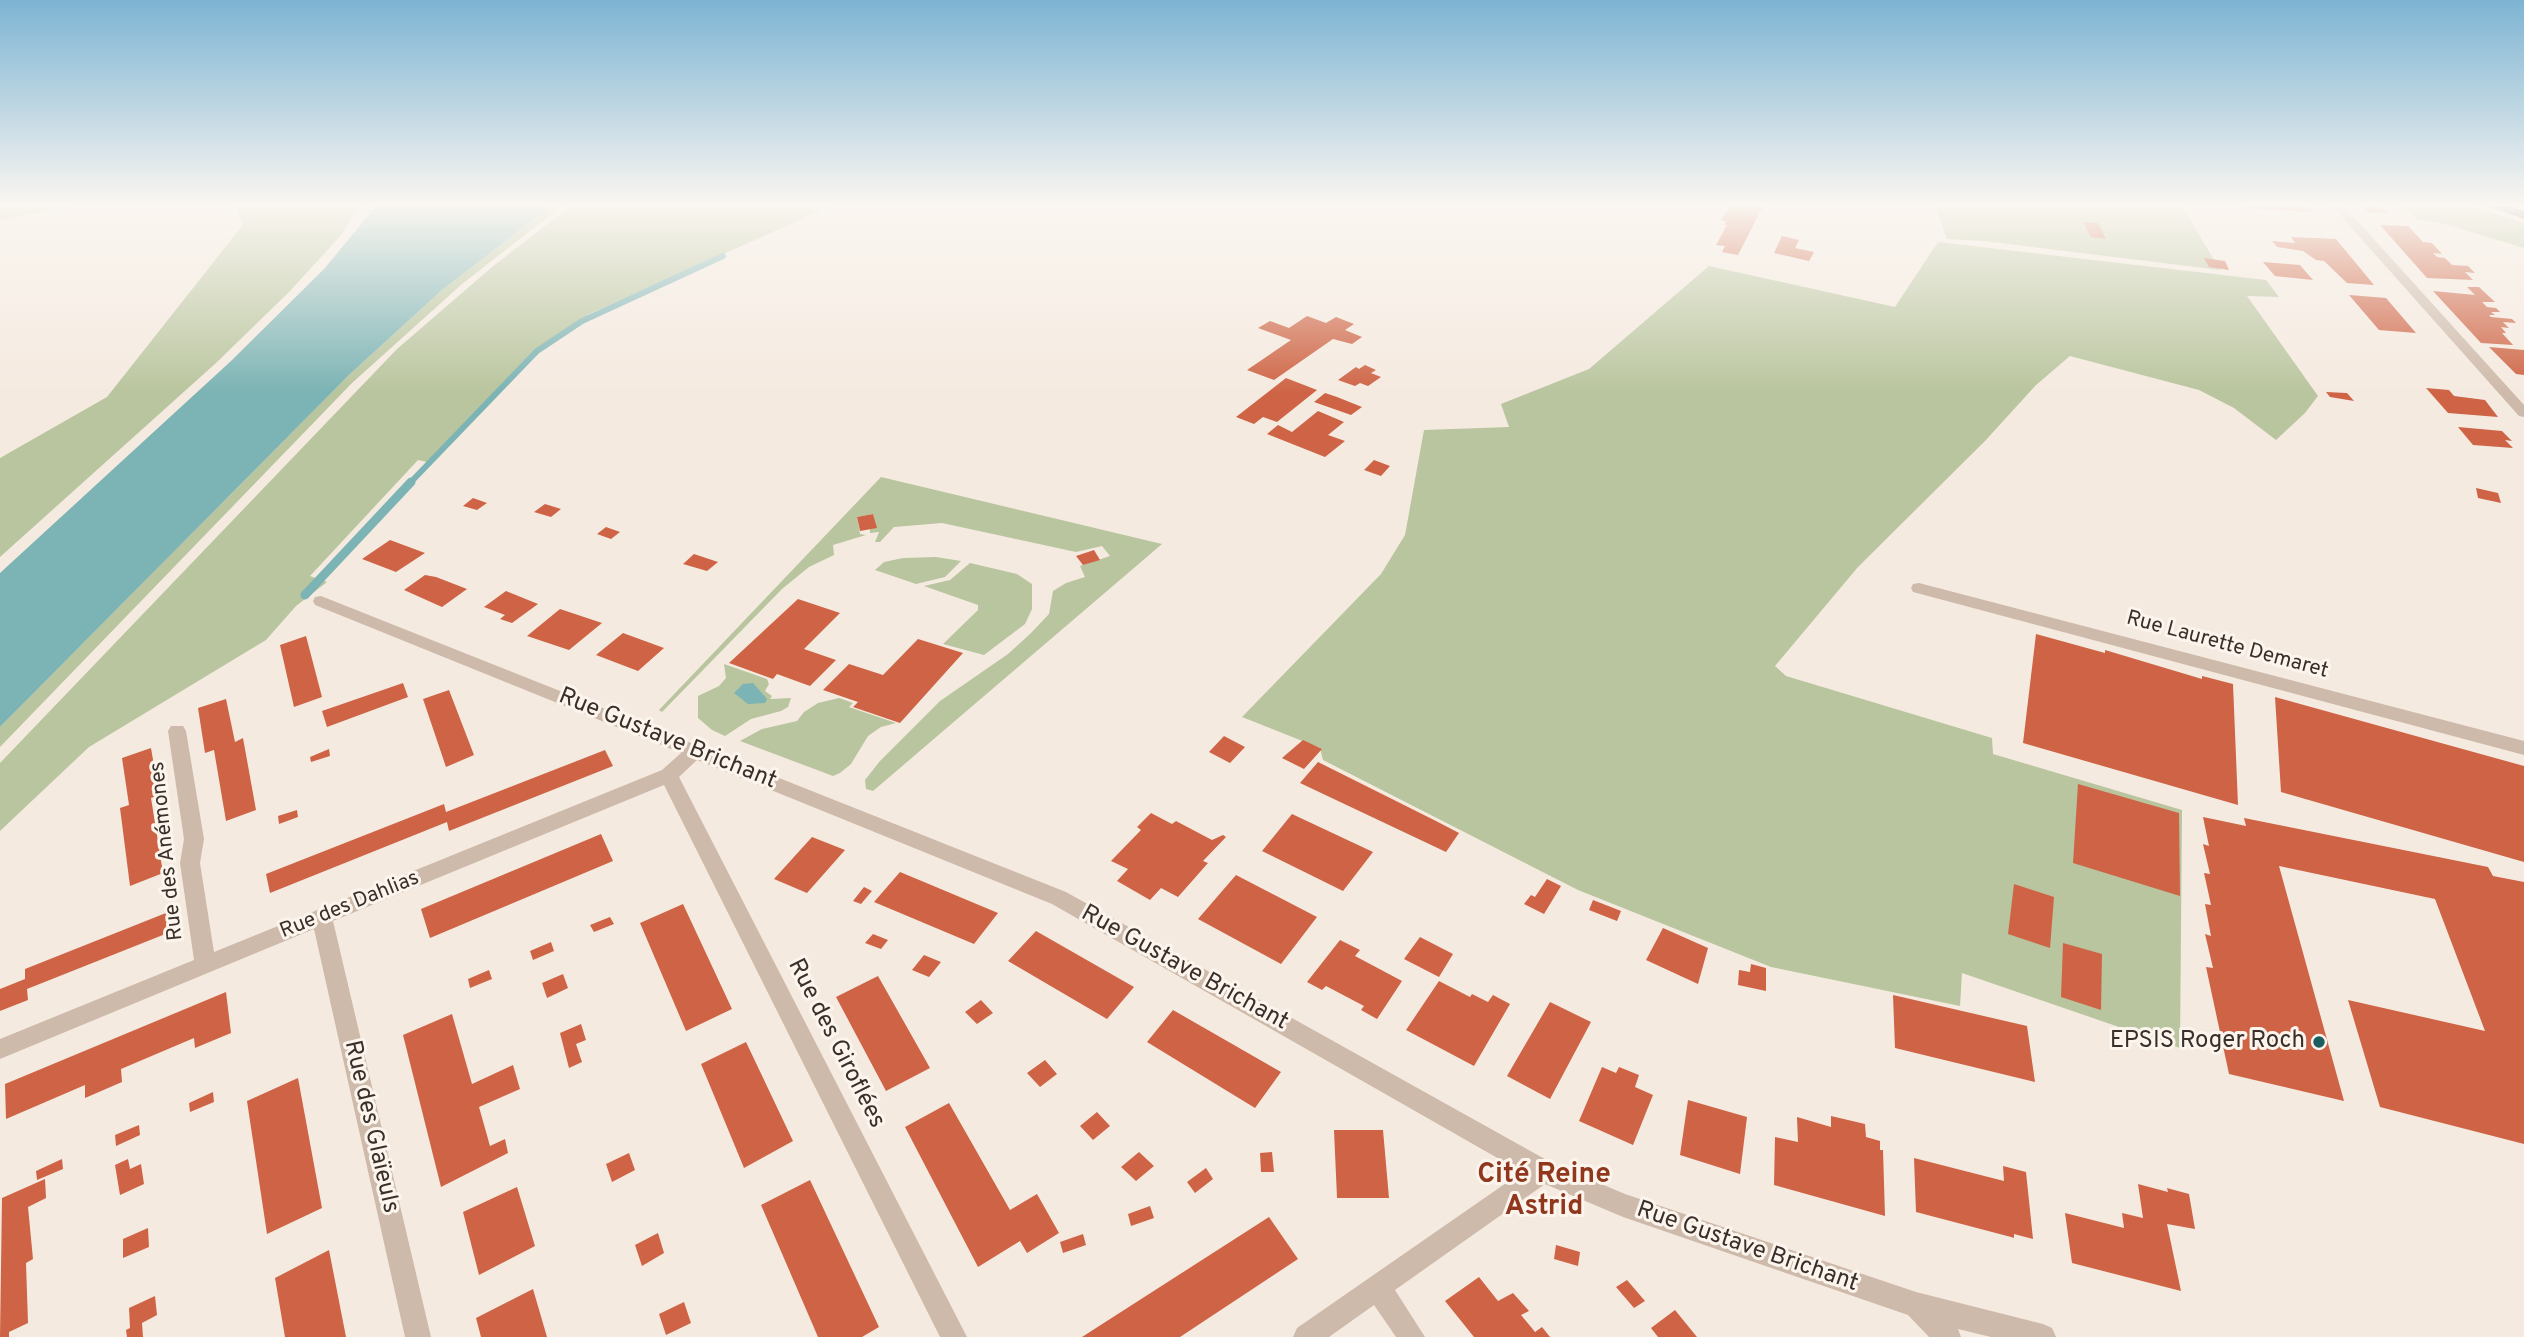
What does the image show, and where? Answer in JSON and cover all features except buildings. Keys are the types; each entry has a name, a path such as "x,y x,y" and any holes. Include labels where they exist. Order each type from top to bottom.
{"street":[{"path":"2394,268 2524,413"},
{"name":"Rue Laurette Demaret","path":"1919,587 2524,748"},
{"name":"Rue Gustave Brichant","path":"321,601 1059,898 1543,1171 1623,1205 1916,1306 2043,1337"},
{"name":"Rue des Anémones","path":"177,731 194,839 190,863 205,965"},
{"name":"Rue des Dahlias","path":"0,1049 668,775 694,752"},
{"name":"Rue des Giroflées","path":"668,775 954,1337"},
{"name":"Rue des Glaïeuls","path":"323,918 418,1337"},
{"path":"1306,1337 1543,1171"},
{"path":"1377,1287 1412,1337"},
{"path":"1916,1306 1948,1337"}],"green space":[{"path":"209,268 311,268 216,363 0,557 0,458 107,397"},
{"path":"470,268 482,268 352,383 0,747 0,727 350,374 442,290"},
{"path":"490,268 691,268 589,314 548,343 431,463 418,460 310,576 327,582 296,606 266,640 89,747 0,831 0,763 397,349"},
{"path":"1706,268 1720,268 1895,307 1921,268 2166,268 2266,280 2279,297 2247,296 2318,396 2305,413 2276,440 2234,408 2199,390 2070,356 2036,385 1985,441 1858,567 1775,666 1786,676 1992,738 1993,754 2182,810 2180,1048 1962,973 1960,1006 1771,967 1578,890 1323,760 1320,748 1242,717 1381,574 1405,535 1424,430 1509,427 1501,404 1589,369"},
{"path":"881,477 1162,544 873,791 866,789 865,780 880,761 940,701 1008,654 1030,634 1049,614 1053,591 1066,583 1085,577 1080,566 1110,556 1102,546 1076,552 942,523 894,527 880,542 875,542 879,532 870,533 870,529 876,527 873,514 857,517 860,534 866,535 833,545 834,555 809,567 782,589 662,712 659,710"},
{"path":"936,557 961,561 945,577 916,584 875,570 884,562 903,558"},
{"path":"970,563 1017,574 1032,584 1032,609 1025,624 984,655 943,644 978,610 978,605 924,586 950,580"},
{"path":"724,664 767,679 769,684 765,691 772,696 770,699 791,698 788,707 751,719 725,736 712,730 698,718 698,696 719,686 726,678"},
{"path":"839,698 853,703 849,707 896,723 881,727 868,736 851,764 840,773 833,776 740,741 762,729 797,721 804,712 818,703"}],"water":[{"path":"325,268 470,268 442,290 350,374 0,727 0,573 231,361"},
{"path":"753,683 767,699 765,703 748,704 734,693 743,684"}],"waterway":[{"path":"409,484 537,351 582,321 696,268"},
{"path":"305,595 411,482"}],"place":[{"name":"EPSIS Roger Roch","path":"2319,1042"}],"district":[{"name":"Cité Reine Astrid","path":"1544,1192"}]}
